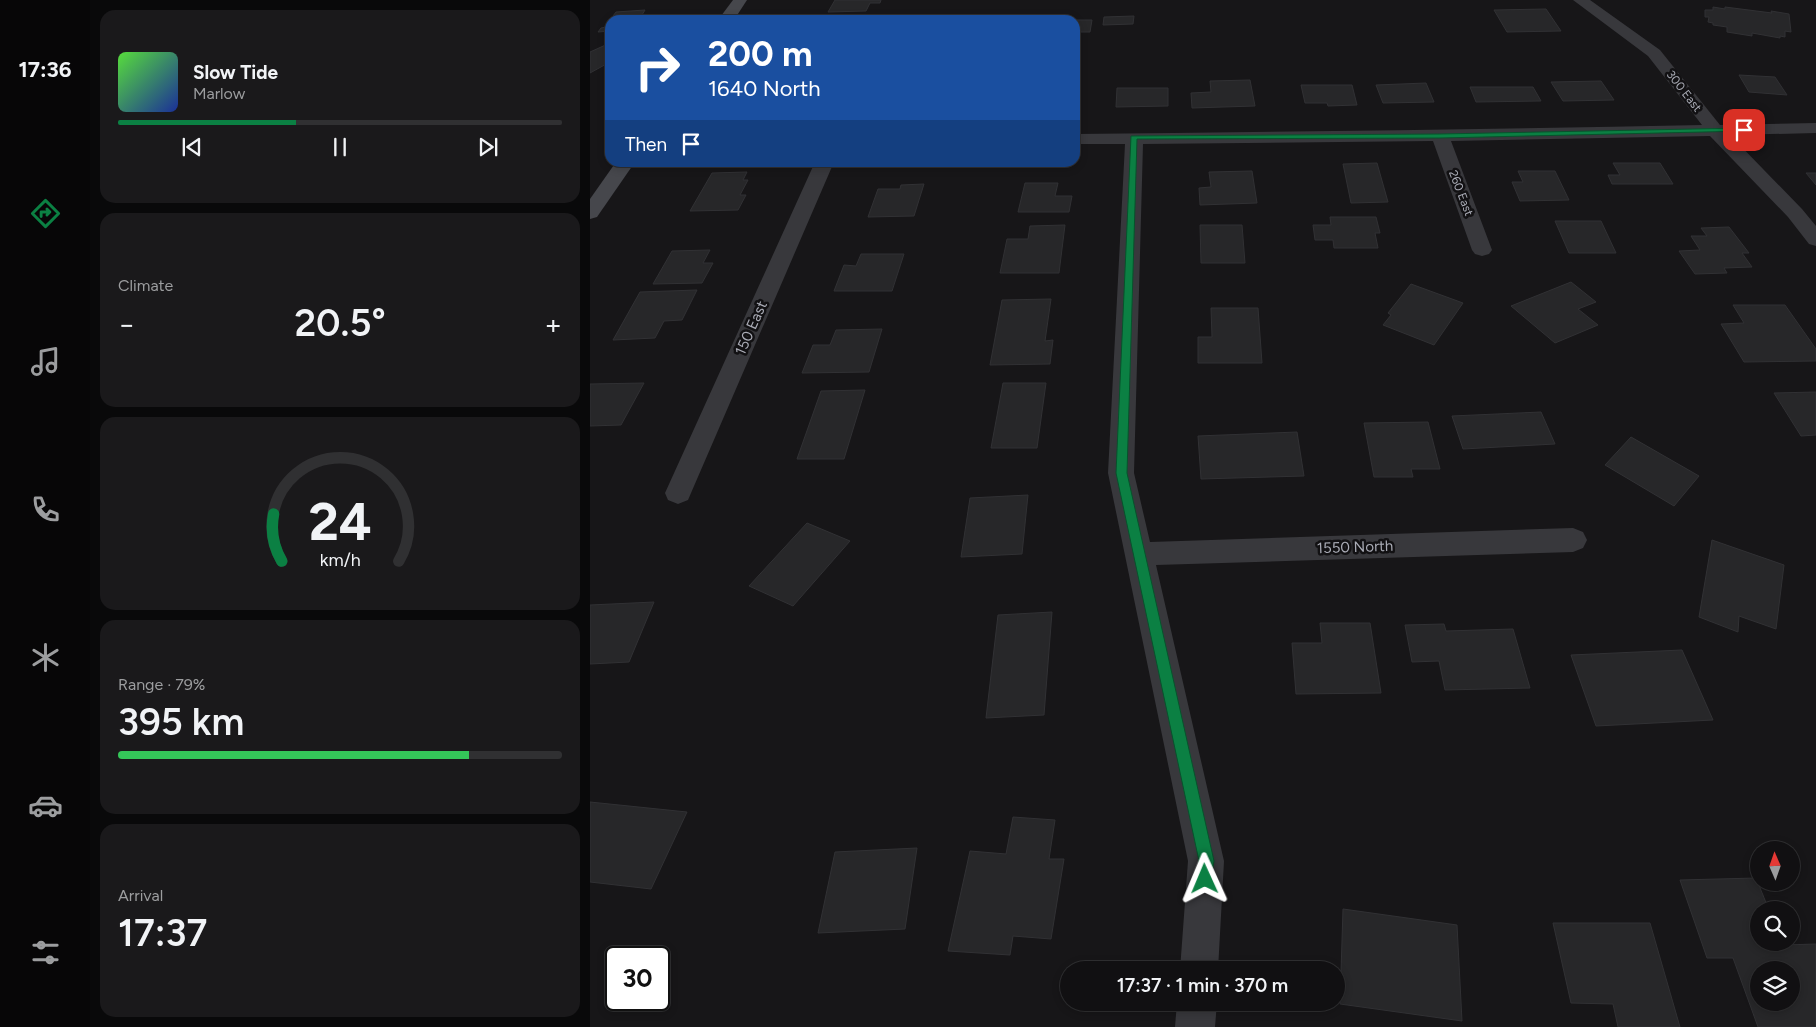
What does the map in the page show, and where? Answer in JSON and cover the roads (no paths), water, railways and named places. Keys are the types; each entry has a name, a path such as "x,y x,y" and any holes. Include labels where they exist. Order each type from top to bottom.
{"main road":[{"path":"730,15 740,0"},
{"path":"590,212 622,167"}],"street":[{"name":"300 East","path":"1580,0 1654,53 1715,130 1796,213 1816,240"},
{"path":"1080,139 1440,136 1816,128"},
{"name":"260 East","path":"1440,136 1482,250"},
{"path":"1134,137 1121,473 1206,861 1200,961"},
{"name":"150 East","path":"678,493 823,167"},
{"name":"1550 North","path":"1138,554 1573,540"},
{"path":"1195,1027 1196,1011"}]}
